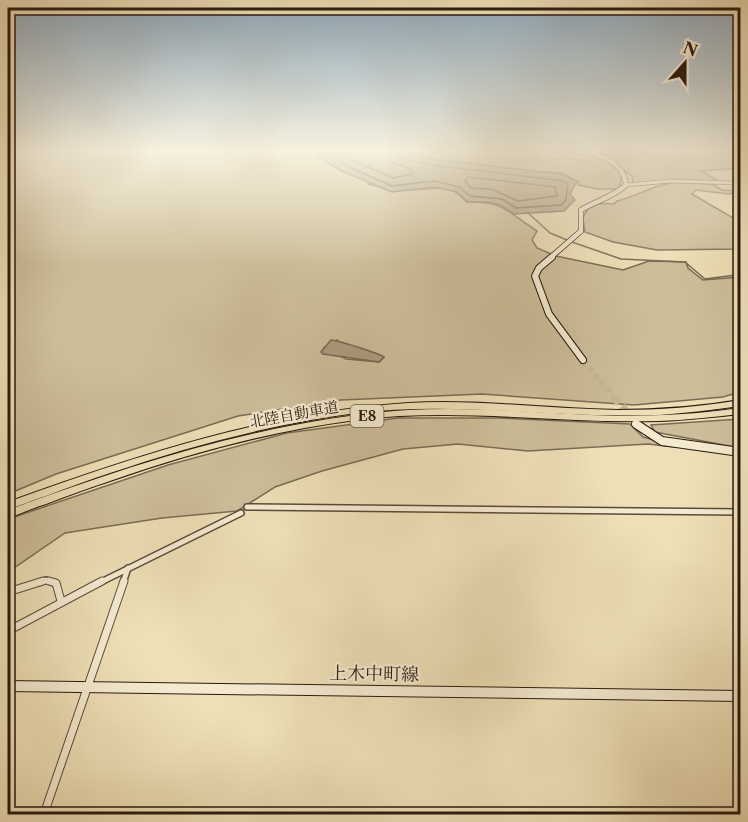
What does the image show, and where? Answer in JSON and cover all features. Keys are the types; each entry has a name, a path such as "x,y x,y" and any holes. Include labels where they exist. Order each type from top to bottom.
{"highway":[{"name":"北陸自動車道","path":"8,506 176,447 242,430 333,413 442,405 645,413 741,403"},
{"name":"北陸自動車道","path":"8,514 97,480 177,454 247,436 313,423 431,412 648,419 741,411"}],"main road":[{"path":"582,360 553,321 535,276 539,268 581,231 581,210 595,201 617,193 622,188"},
{"path":"636,424 662,441 741,452"},
{"name":"上木中町線","path":"8,686 741,696"}],"street":[{"path":"248,507 741,512"},
{"path":"8,631 61,601 241,513"},
{"path":"44,814 128,568"},
{"path":"8,592 46,580 56,584 61,601"}],"shaded area":[{"path":"8,188 384,188 394,191 445,188 454,191 467,202 490,203 512,213 537,231 532,240 537,248 556,256 623,270 649,261 686,262 688,268 703,280 740,277 740,392 723,397 634,405 482,394 341,400 238,416 56,474 8,494","holes":["337,340 344,345 384,357 379,362 346,359 324,348"]},
{"path":"652,188 719,188 740,191 729,194 696,190 692,194 740,222 740,249 657,250 613,242 585,232 583,218 588,208 595,204 614,204"},
{"path":"398,418 497,418 630,424 643,437 673,445 673,447 648,444 528,451 458,444 403,449 322,471 275,487 237,511 162,518 65,533 8,572 8,520 20,515 168,465 287,433"},
{"path":"740,419 740,448 655,432 651,425"}],"water":[{"path":"383,188 423,188 392,192"},
{"path":"440,188 573,188 570,194 575,200 564,211 514,214 500,205 468,202 457,192"},
{"path":"331,340 384,357 379,362 323,354 321,352"}],"waterway":[{"path":"527,212 550,233 567,240"},
{"path":"572,242 621,259 685,262 705,279 736,275 740,272"}],"tunnel":[{"path":"583,360 615,399"},
{"path":"614,397 629,415"}]}
